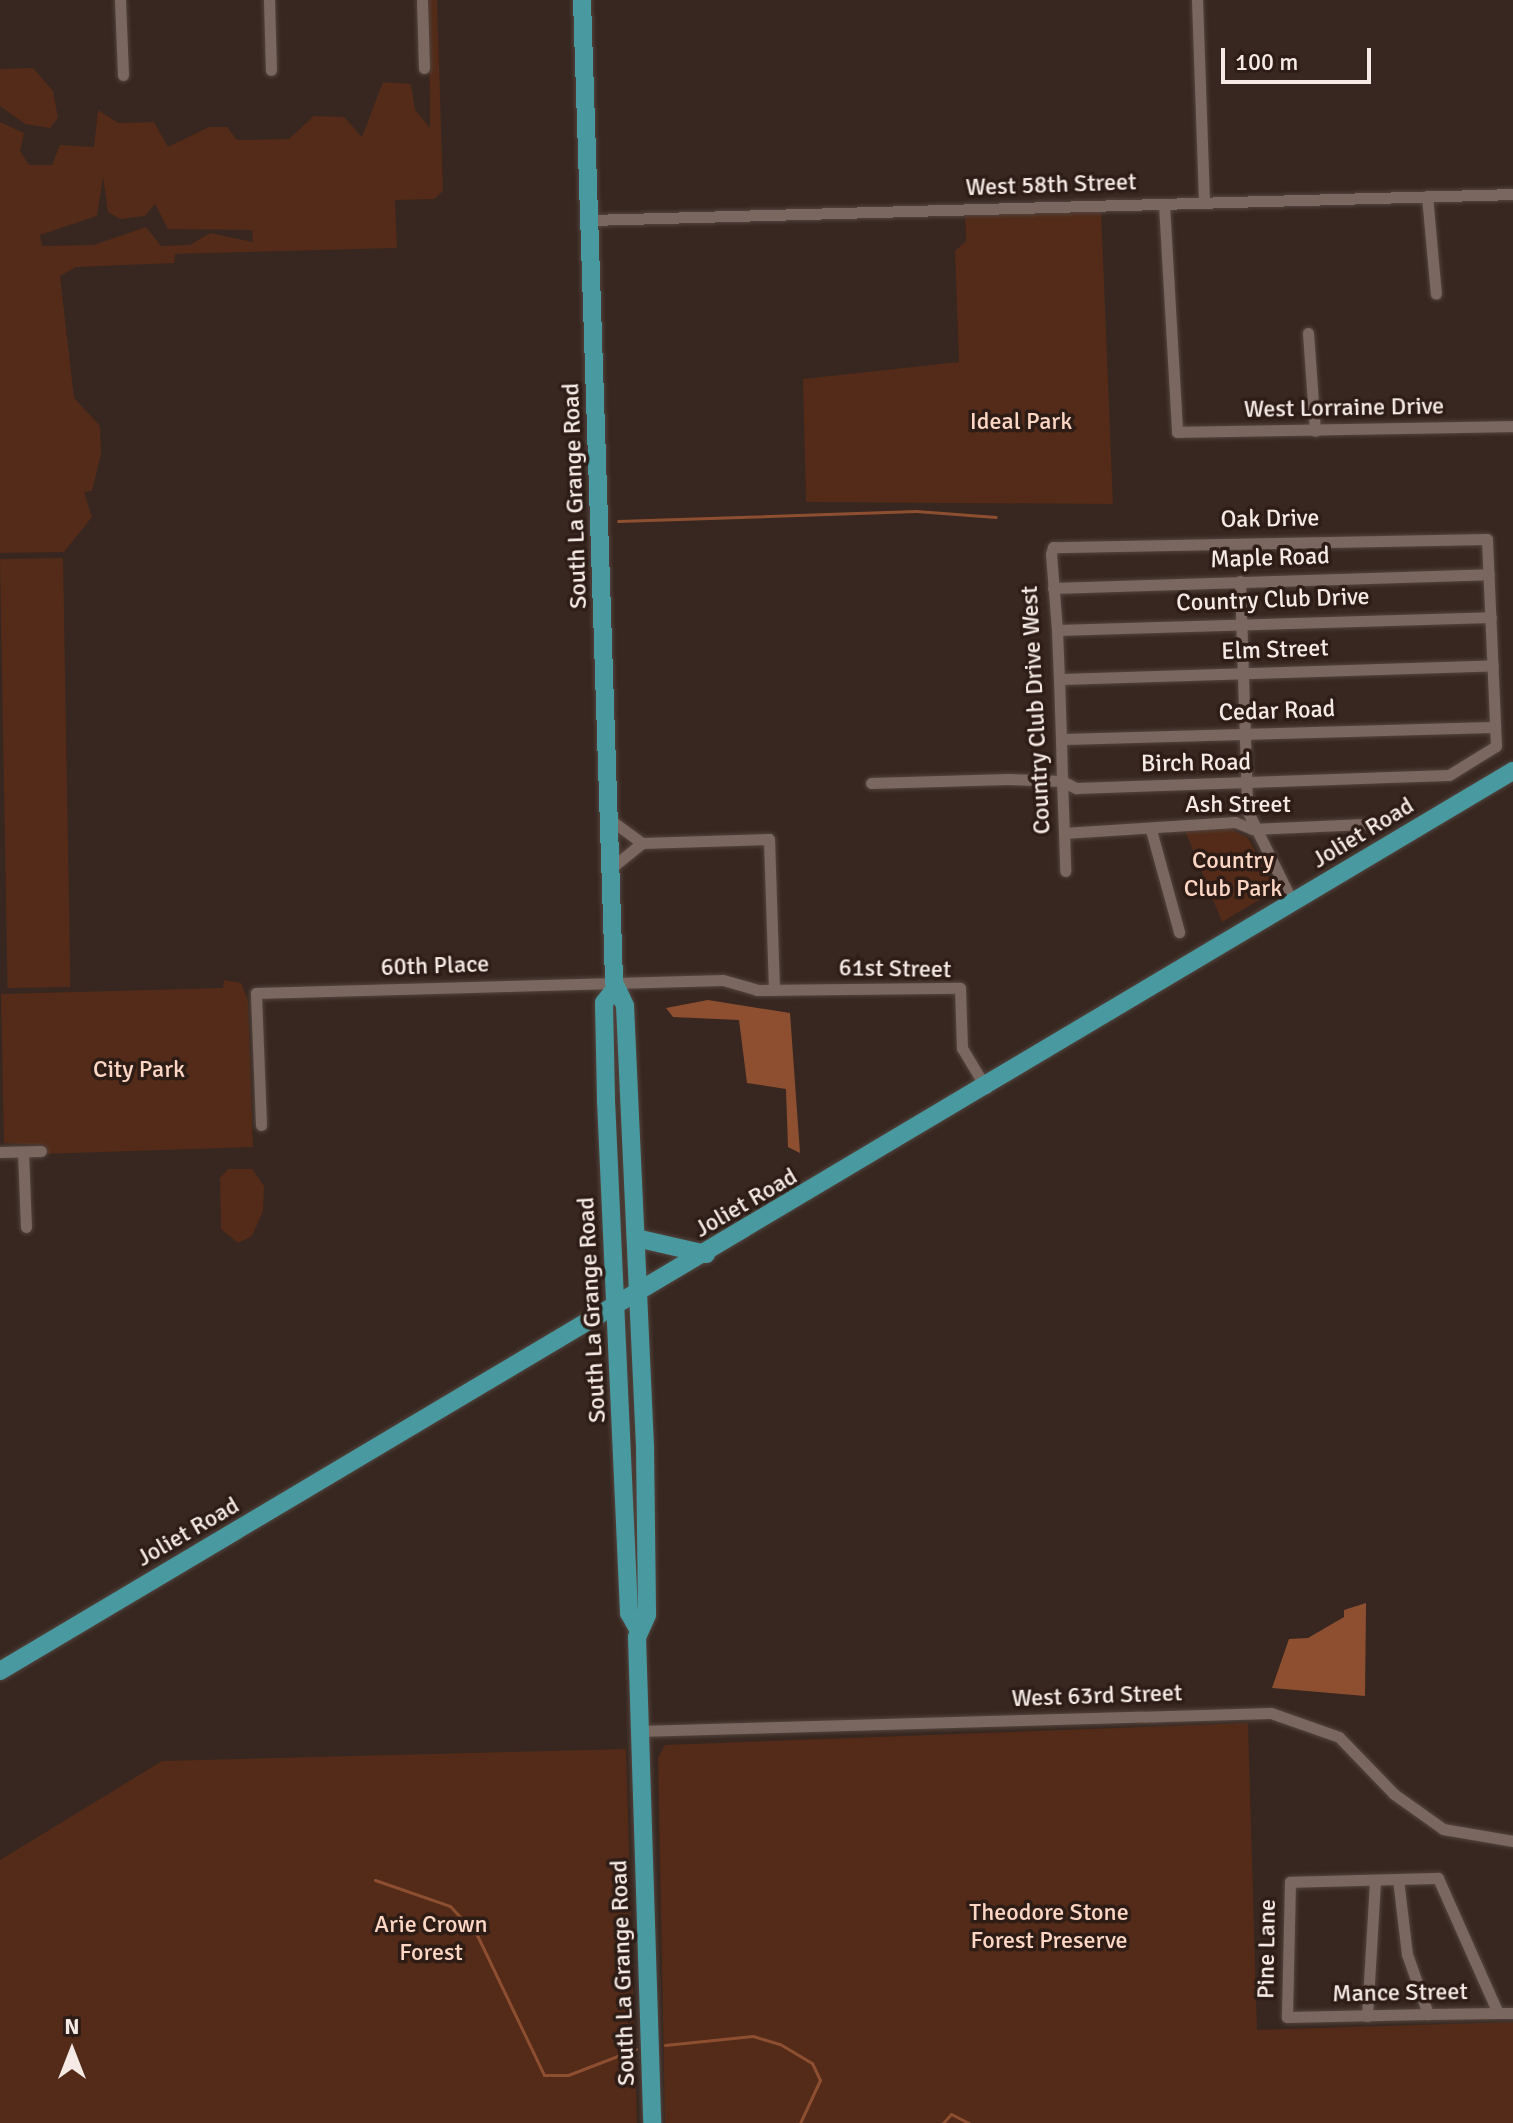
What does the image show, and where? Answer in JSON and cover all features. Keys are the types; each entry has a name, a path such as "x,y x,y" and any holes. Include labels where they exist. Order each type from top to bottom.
{"main road":[{"name":"South La Grange Road","path":"582,0 614,986 625,1006 636,1238 647,1569 647,1615 638,1629"},
{"name":"Joliet Road","path":"0,1671 617,1309 1513,771"},
{"name":"South La Grange Road","path":"614,986 604,1003 629,1613 638,1629 652,2123"},
{"path":"636,1238 706,1254"}],"street":[{"path":"120,0 123,75"},
{"path":"269,0 271,70"},
{"path":"422,0 424,68"},
{"path":"1197,0 1204,202"},
{"name":"West 58th Street","path":"590,220 1513,194"},
{"path":"1427,196 1436,294"},
{"name":"West Lorraine Drive","path":"1164,204 1177,432 1513,426"},
{"path":"1308,333 1315,431"},
{"name":"Oak Drive","path":"1053,547 1487,539 1489,574"},
{"name":"Country Club Drive West","path":"1053,547 1065,871"},
{"path":"1489,574 1495,727"},
{"name":"Maple Road","path":"1053,588 1489,574"},
{"path":"1240,581 1246,784 1252,829 1293,903"},
{"name":"Country Club Drive","path":"1057,630 1242,622 1491,617"},
{"name":"Elm Street","path":"1059,679 1493,665"},
{"name":"Cedar Road","path":"1061,739 1495,727"},
{"name":"Birch Road","path":"871,783 1062,781 1076,788 1443,777 1496,746 1495,727"},
{"path":"609,819 642,843"},
{"name":"Ash Street","path":"1064,833 1151,830 1235,822 1252,829 1365,824"},
{"path":"1151,830 1179,932"},
{"path":"610,869 642,843 769,839 774,990"},
{"name":"61st Street","path":"614,986 723,980 774,990 960,988 962,1048 986,1088"},
{"name":"60th Place","path":"261,1125 256,993 614,986"},
{"path":"0,1152 41,1151"},
{"path":"23,1152 26,1227"},
{"name":"West 63rd Street","path":"639,1731 1271,1713 1339,1737 1394,1794 1443,1829 1513,1841"},
{"path":"1367,2016 1375,1880 1438,1878 1498,2013"},
{"path":"1398,1879 1407,1954 1428,2014"},
{"name":"Pine Lane","path":"1287,2017 1290,1882 1375,1880"},
{"name":"Mance Street","path":"1287,2017 1513,2013"}],"green space":[{"path":"429,0 437,0 443,191 434,199 395,200 397,248 175,254 174,263 76,267 60,276 74,398 100,426 101,454 92,491 84,492 92,517 64,552 0,553 0,122 24,133 20,151 29,165 52,165 60,145 94,147 98,110 118,123 154,122 168,147 209,127 227,127 237,140 289,139 314,116 344,117 362,137 383,82 411,84 415,110 430,128","holes":["103,177 108,212 120,219 145,216 155,204 168,229 252,230 253,242 210,233 190,245 161,246 146,227 94,245 42,246 40,235 97,216"]},
{"path":"33,68 53,91 58,118 50,128 25,124 0,106 0,69"},
{"name":"Ideal Park","path":"1101,210 1113,504 806,502 803,379 959,362 955,251 966,241 965,214"},
{"path":"63,558 70,987 7,988 0,559"},
{"name":"Country Club Park","path":"1224,825 1248,838 1276,890 1222,922 1184,828"},
{"name":"City Park","path":"224,980 241,983 248,1000 253,1147 43,1154 43,1145 4,1143 1,994 223,988"},
{"path":"228,1169 252,1169 264,1186 263,1211 252,1236 238,1243 221,1229 220,1178"},
{"name":"Theodore Stone Forest Preserve","path":"1248,1723 1257,2030 1513,2022 1513,2123 665,2123 658,1758 665,1745"},
{"name":"Arie Crown Forest","path":"626,1749 637,2123 0,2123 0,1860 162,1761"}],"shaded area":[{"path":"708,1000 790,1013 800,1153 788,1147 786,1089 747,1083 739,1020 673,1017 666,1008"},
{"path":"1366,1603 1365,1696 1272,1688 1289,1639 1308,1638 1344,1617 1344,1610"}],"waterway":[{"path":"618,521 916,511 996,517"},
{"path":"375,1880 450,1906 477,1935 544,2075 568,2075 636,2049"},
{"path":"665,2045 753,2036 780,2044 812,2063 820,2080 800,2123"},
{"path":"943,2123 951,2114 969,2123"}]}
